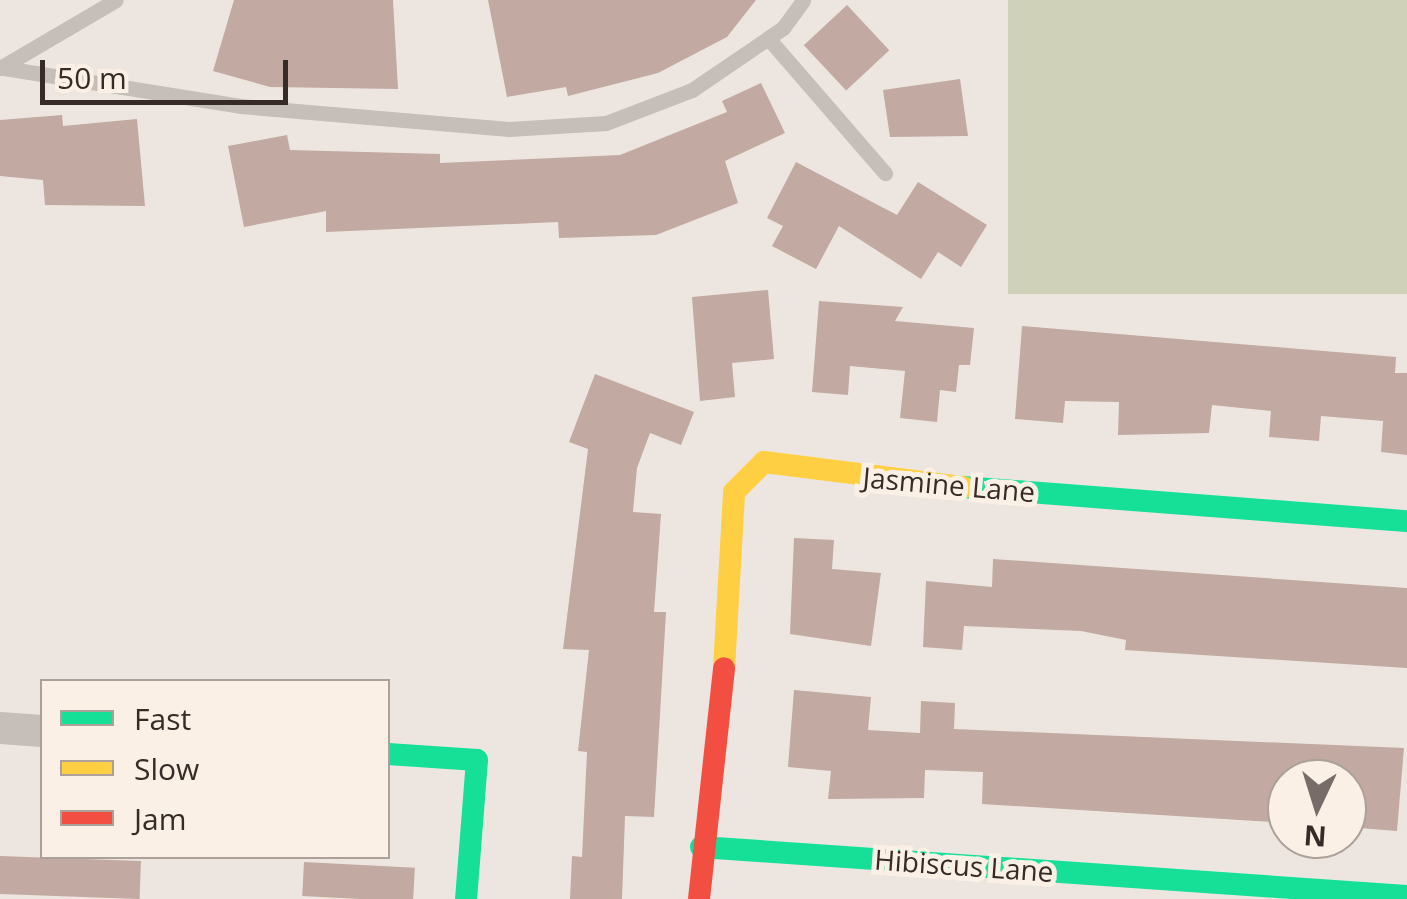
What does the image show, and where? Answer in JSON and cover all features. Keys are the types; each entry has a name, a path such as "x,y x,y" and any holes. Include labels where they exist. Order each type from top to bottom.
{"street":[{"name":"Jasmine Lane","path":"699,899 701,846 732,599 730,515 734,492 764,462 872,480 1407,520"},
{"path":"0,728 40,730"},
{"path":"390,754 477,760 466,899"},
{"name":"Hibiscus Lane","path":"701,846 1407,896"}],"lane":[{"path":"2,68 116,0"},
{"path":"2,68 240,106 509,129 606,123 692,90 768,38 803,0"},
{"path":"768,38 885,174"}],"green space":[{"path":"1008,0 1407,0 1407,294 1008,294"}],"building":[{"path":"234,0 393,0 398,89 270,87 213,71"},
{"path":"488,0 756,0 727,37 658,73 568,96 566,87 507,97"},
{"path":"847,5 889,50 846,91 804,45"},
{"path":"960,79 968,136 890,137 883,90"},
{"path":"761,83 785,133 725,161 738,203 656,235 559,238 558,222 326,232 326,211 244,227 228,146 287,135 290,150 440,154 440,163 620,155 727,112 722,101"},
{"path":"62,115 63,126 137,119 145,206 45,205 43,180 0,176 0,120"},
{"path":"796,162 897,215 918,182 987,225 961,267 938,252 921,279 839,226 816,269 772,246 783,226 767,218"},
{"path":"768,290 774,359 732,363 735,397 700,401 692,297"},
{"path":"819,301 903,307 895,321 974,328 970,365 959,365 956,392 940,390 937,422 900,418 905,371 850,366 848,395 812,392"},
{"path":"1022,326 1396,357 1395,373 1407,373 1407,455 1381,452 1383,421 1321,416 1319,441 1269,437 1271,411 1212,405 1209,433 1118,435 1119,402 1065,401 1063,423 1015,419"},
{"path":"595,374 694,412 681,445 650,433 637,468 633,512 661,514 654,612 666,612 654,817 625,816 622,899 570,899 572,856 582,857 587,752 578,751 589,650 563,649 588,449 569,442"},
{"path":"794,538 834,540 832,569 881,573 871,646 790,634"},
{"path":"993,559 1407,588 1407,668 1125,650 1126,640 1081,631 964,626 962,650 923,647 926,581 992,587"},
{"path":"794,690 871,697 868,730 920,733 921,701 955,703 954,729 1404,748 1397,831 1367,829 1367,759 1267,759 1267,822 982,804 983,772 925,770 924,798 828,799 831,771 788,767"},
{"path":"0,856 141,861 140,899 0,894"},
{"path":"304,862 415,868 413,899 302,896"}],"traffic: fast":[{"path":"963,487 1407,521"},
{"path":"390,754 477,760 466,899"},
{"path":"701,847 1407,896"}],"traffic: slow":[{"path":"724,668 734,492 764,462 963,487"}],"traffic: jam":[{"path":"699,899 724,668"}]}
